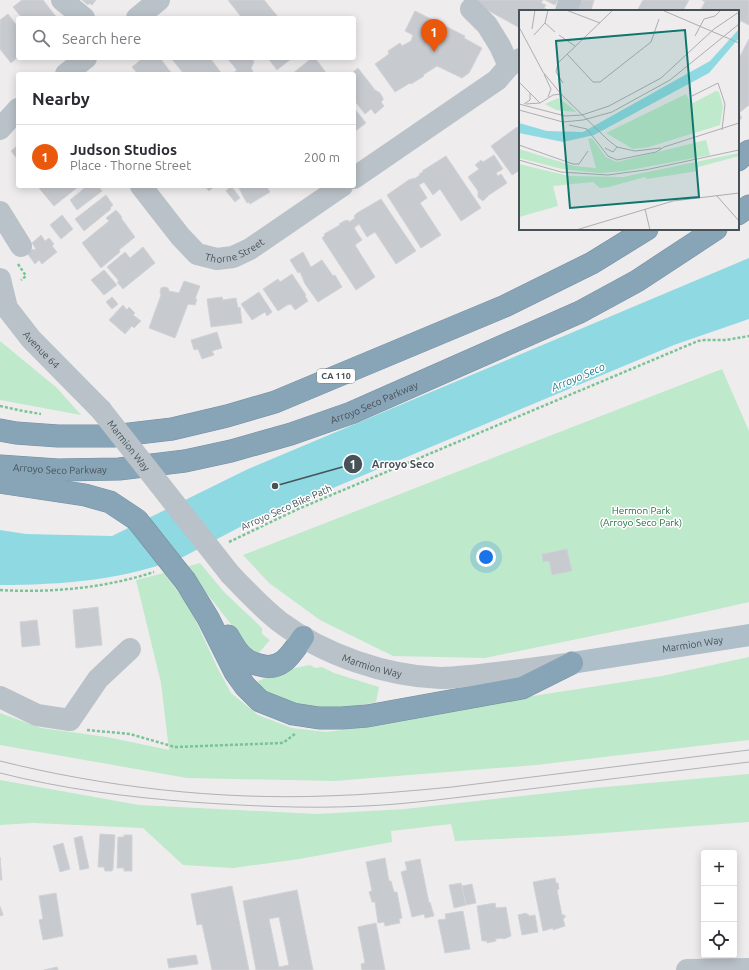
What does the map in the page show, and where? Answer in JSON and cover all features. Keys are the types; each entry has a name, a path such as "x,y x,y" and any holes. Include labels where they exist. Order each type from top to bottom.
{"highway":[{"path":"739,159 749,151"},
{"path":"739,213 749,206"},
{"name":"CA 110","path":"0,430 16,433 58,436 112,436 172,428 227,416 275,402 505,306 592,263 645,230"},
{"name":"Arroyo Seco Parkway","path":"0,466 58,470 119,469 185,461 231,451 291,434 351,413 580,312 637,281 714,230"},
{"path":"0,482 85,495 110,502 137,520 186,582 208,618 235,672 246,686 260,701 293,714 319,718 367,716 522,688 572,663"},
{"path":"208,618 227,635 242,656 254,664 266,667 273,667 281,664 291,655 303,637"}],"main road":[{"name":"Marmion Way","path":"572,663 749,635"}],"street":[{"path":"62,0 82,16"},
{"path":"139,16 159,0"},
{"path":"566,10 570,0"},
{"path":"356,177 509,68 500,46 488,24 471,10"},
{"path":"68,72 84,60"},
{"path":"0,129 16,111"},
{"name":"Thorne Street","path":"143,188 180,236 197,254 217,259 233,257 250,249 339,188"},
{"path":"0,212 21,246"},
{"name":"Avenue 64","path":"0,279 2,307 31,339 101,410"},
{"name":"Marmion Way","path":"101,410 230,574 250,596 280,622 303,637 341,656 374,667 400,674 440,678 490,674 572,663"},
{"path":"0,697 37,715 70,720 98,679 130,649"},
{"path":"687,970 749,969"}],"path":[{"name":"Arroyo Seco Bike Path","path":"224,544 298,509 698,341 726,340 749,336"},
{"path":"0,406 22,412 43,414"},
{"path":"0,590 45,590 100,585 156,571"},
{"path":"82,730 130,734 175,747 282,743 319,718"}],"green space":[{"path":"0,341 57,388 81,415 0,400"},
{"name":"Hermon Park (Arroyo Seco Park)","path":"722,369 749,431 749,602 485,658 393,656 320,620 269,583 243,555"},
{"path":"200,563 224,592 262,628 262,634 270,640 257,655 249,647 186,567"},
{"path":"164,573 190,608 217,667 231,693 258,715 292,728 326,732 367,727 520,698 662,676 749,657 749,740 536,765 334,781 187,778 0,745 0,713 41,728 107,737 169,750 161,683 136,580"},
{"path":"310,665 315,668 322,667 334,673 379,687 376,702 334,710 289,705 261,689 258,681 290,669"},
{"path":"749,774 749,822 563,836 455,841 451,824 391,831 392,842 299,859 233,868 183,865 143,828 33,823 0,825 0,780 139,805 317,814 405,809 594,788"}],"water":[{"path":"749,258 749,319 674,345 240,527 183,557 161,565 93,580 47,584 0,585 0,530 26,534 112,536 248,469"}],"building":[{"path":"22,0 43,0 55,16 20,16 13,7"},
{"path":"82,0 96,0 92,5 89,3 88,5"},
{"path":"228,0 264,0 277,16 240,16"},
{"path":"469,0 543,0 541,3 546,5 544,8 549,10 519,10 519,27"},
{"path":"545,0 558,0 555,5"},
{"path":"577,0 594,0 591,10 575,10"},
{"path":"643,0 689,0 684,10 638,10"},
{"path":"702,0 749,0 749,25 741,21 739,24 739,10 701,10 705,2"},
{"path":"415,11 465,36 464,38 482,48 469,73 462,78 437,66 423,75 424,76 395,92 375,64 389,54 388,51 400,43 402,46 411,41 413,35 405,31"},
{"path":"8,14 16,24 16,59 11,63 0,49 0,20"},
{"path":"749,39 749,105 739,113 739,58"},
{"path":"141,60 162,60 170,72 136,72 132,67"},
{"path":"173,60 212,60 220,72 182,72"},
{"path":"229,60 253,60 254,62 251,68 253,72 234,72 237,70"},
{"path":"270,60 290,60 277,70"},
{"path":"310,60 316,60 326,72 294,72"},
{"path":"358,68 383,98 381,102 384,106 375,114 371,109 365,114 356,103 356,72 353,72"},
{"path":"356,110 366,123 356,130"},
{"path":"739,113 742,118 739,120"},
{"path":"517,127 519,130 519,171 512,175 491,146"},
{"path":"16,147 16,157 11,151"},
{"path":"494,155 503,169 496,173 498,176 501,174 507,183 483,201 478,197 478,191 468,177 479,169 475,165 481,160 483,162"},
{"path":"446,156 481,208 461,221 440,189 433,195 424,182 419,185 427,198 420,203 441,235 421,248 387,195 410,179 414,179 423,172 422,171"},
{"path":"39,188 76,188 54,206"},
{"path":"85,188 100,188 102,191 77,210 70,200"},
{"path":"229,188 232,188 240,198 235,202 226,191"},
{"path":"239,188 267,188 270,192 250,204 249,202 247,203"},
{"path":"106,195 113,205 110,208 111,209 84,231 75,219"},
{"path":"381,199 416,251 396,264 375,232 367,237 359,224 354,228 362,240 355,245 375,277 356,290 322,238 325,235 324,234 340,225 339,224 348,220 349,222 355,218 354,216 357,213"},
{"path":"116,210 135,237 101,268 82,243 109,221 106,218"},
{"path":"62,215 73,229 61,239 50,225"},
{"path":"41,235 45,241 49,238 54,244 52,246 57,252 42,264 39,260 35,264 27,253 32,249 36,249 32,243"},
{"path":"143,247 155,263 123,289 117,282 119,281 107,267 125,252 130,258"},
{"path":"303,252 311,267 322,260 333,276 335,275 342,287 318,302 305,284 300,272 298,273 290,260"},
{"path":"104,270 117,285 104,295 91,280"},
{"path":"292,274 306,295 305,296 308,301 295,310 291,304 289,304 278,311 263,289 278,279 280,282"},
{"path":"184,281 200,286 195,299 197,299 195,305 188,304 175,338 149,328 161,295 161,288 168,288 169,291 179,293"},
{"path":"259,292 272,312 267,316 265,312 252,320 241,304"},
{"path":"112,297 118,304 112,309 106,302"},
{"path":"222,297 223,300 236,298 238,308 240,307 242,323 211,327 207,299"},
{"path":"123,305 127,310 129,307 135,313 133,315 141,321 134,328 132,326 125,334 109,320"},
{"path":"217,332 222,348 212,351 214,355 202,359 198,349 194,350 191,340"},
{"path":"567,549 572,571 552,575 549,561 543,562 542,554"},
{"path":"98,607 102,645 76,648 73,610"},
{"path":"37,620 40,645 22,647 20,622"},
{"path":"100,834 115,835 112,871 105,871 104,867 98,867"},
{"path":"124,835 132,835 132,871 124,871 124,868 117,868 118,837 124,837"},
{"path":"82,836 89,868 80,870 74,838"},
{"path":"63,843 70,869 60,872 53,846"},
{"path":"0,857 2,880 0,880"},
{"path":"385,858 389,881 391,881 394,892 397,892 402,918 399,919 400,923 385,926 384,922 378,923 375,902 372,902 369,892 372,891 366,862"},
{"path":"420,859 429,903 430,902 434,916 425,918 424,914 412,917 401,872 407,870 405,862"},
{"path":"555,878 556,883 558,883 559,889 557,890 562,915 565,915 565,918 563,918 565,926 553,930 553,928 543,931 533,882"},
{"path":"461,883 466,905 454,908 449,885"},
{"path":"472,884 476,903 466,905 462,886"},
{"path":"232,886 249,970 212,970 202,924 197,925 191,894"},
{"path":"297,890 313,970 256,970 243,901","holes":["279,917 289,965 279,967 269,919"]},
{"path":"56,893 63,936 43,940 39,920 43,919 39,896"},
{"path":"495,903 496,908 506,907 511,936 504,939 495,939 496,941 487,943 487,941 482,941 477,906"},
{"path":"0,906 3,915 0,916"},
{"path":"463,911 470,949 445,953 438,920 446,919 445,914"},
{"path":"526,913 529,916 535,915 538,932 522,935 518,915"},
{"path":"376,923 385,970 362,970 361,964 365,963 358,927"},
{"path":"196,955 198,964 169,968 167,959"},
{"path":"57,967 58,970 44,970"}],"tram line":[{"path":"0,761 120,785 203,794 285,797 357,795 452,787 749,750"},
{"path":"0,773 47,784 143,798 234,805 322,807 365,806 418,802 749,762"}],"place":[{"name":"Judson Studios","path":"434,52"},
{"name":"Arroyo Seco","path":"275,486"}]}
